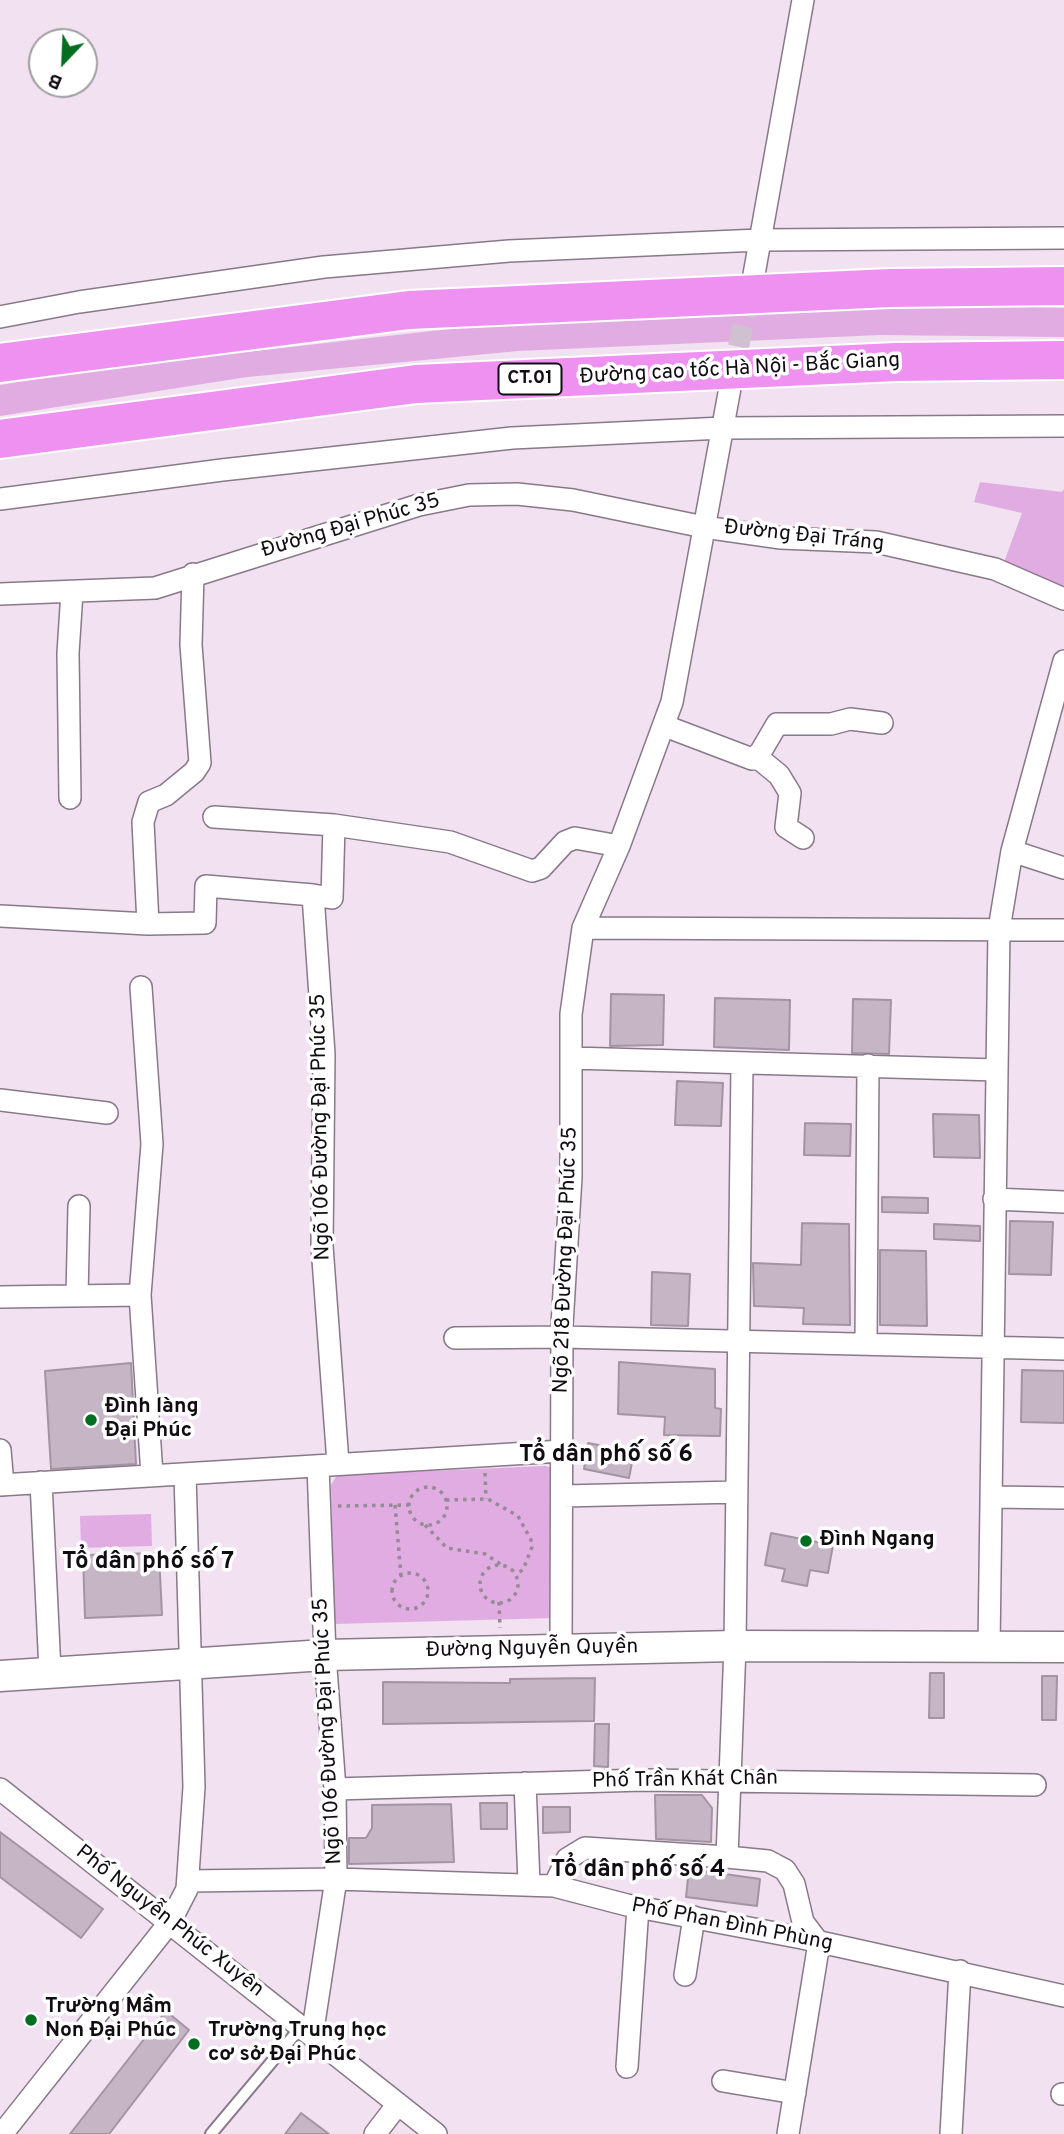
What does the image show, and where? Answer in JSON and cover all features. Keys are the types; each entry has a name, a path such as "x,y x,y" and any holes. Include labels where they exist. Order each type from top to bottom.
{"highway":[{"path":"0,363 409,310 890,288 1064,286"},
{"name":"Đường cao tốc Hà Nội - Bắc Giang","path":"0,439 416,384 896,362 1064,360"}],"street":[{"path":"752,279 803,0"},
{"path":"0,317 79,302 324,267 509,251 759,240 1064,238"},
{"name":"Ngõ 218 Đường Đại Phúc 35","path":"561,1649 563,1337 571,1177 570,1014 583,928 620,846 672,702 732,377"},
{"path":"0,499 222,470 512,438 723,428 1064,426"},
{"name":"Đường Đại Phúc 35","path":"0,594 155,588 408,508 469,495 517,494 573,500 704,527"},
{"name":"Đường Đại Tráng","path":"704,527 780,538 876,542 995,569 1064,599"},
{"path":"148,924 144,822 149,802 166,795 194,772 200,763 191,645 193,574"},
{"path":"70,798 68,653 72,592"},
{"path":"989,1646 999,929 1012,851 1064,661"},
{"path":"665,726 748,759 757,757 777,724 831,724 850,719 882,723"},
{"path":"757,757 779,775 790,793 786,827 803,838"},
{"path":"214,817 334,825 450,842 532,871 549,862 565,842 575,838 620,846"},
{"path":"0,916 148,924 205,923 206,886 332,898 334,825"},
{"path":"1012,851 1064,868"},
{"name":"Ngõ 106 Đường Đại Phúc 35","path":"306,2032 336,1879 335,1789 325,1655 328,1464 322,1246 324,1054 313,895"},
{"path":"583,928 1064,930"},
{"path":"141,988 152,1144 140,1295 152,1475"},
{"path":"572,1058 997,1070"},
{"path":"727,1857 735,1646 742,1064"},
{"path":"866,1342 868,1065"},
{"path":"0,1100 107,1113"},
{"path":"994,1199 1064,1202"},
{"path":"77,1296 79,1206"},
{"path":"0,1297 140,1295"},
{"path":"455,1338 866,1342 993,1349 1064,1349"},
{"path":"0,1450 1,1485 562,1451"},
{"path":"2,2134 170,1922 188,1881 194,1787 185,1474"},
{"path":"41,1482 50,1671"},
{"path":"563,1496 737,1492"},
{"path":"992,1497 1064,1498"},
{"name":"Đường Nguyễn Quyền","path":"0,1676 325,1655 735,1646 1064,1647"},
{"name":"Phố Trần Khát Chân","path":"335,1789 730,1780 1035,1785"},
{"path":"525,1783 529,1882"},
{"name":"Phố Nguyễn Phúc Xuyên","path":"0,1789 436,2134"},
{"path":"554,1885 567,1859 585,1849 768,1861 785,1870 794,1884 803,1922 819,1943 788,2134"},
{"name":"Phố Phan Đình Phùng","path":"188,1881 336,1879 529,1882 554,1885 638,1908 960,1971 1064,1996"},
{"path":"627,2067 638,1908"},
{"path":"685,1975 694,1917"},
{"path":"951,2134 960,1971"},
{"path":"723,2081 795,2093"},
{"path":"375,2134 398,2104"}],"lane":[{"path":"211,2134 306,2032"}],"path":[{"path":"484,1468 486,1499"},
{"path":"425,1525 436,1523 444,1517 446,1500 439,1490 425,1488 413,1494 410,1505 414,1519 425,1525 447,1548 485,1554 502,1565 515,1574 517,1586 514,1595 499,1602 485,1597 480,1581 490,1567 502,1565"},
{"path":"446,1500 486,1499 500,1503 518,1516 531,1540 528,1561 521,1572 515,1574"},
{"path":"395,1505 401,1576 394,1585 394,1598 404,1607 419,1606 428,1595 425,1580 411,1573 401,1576"},
{"path":"332,1506 410,1505"},
{"path":"499,1602 500,1629"}],"shaded area":[{"path":"795,308 1064,308 1064,337 880,335 518,351 247,377 0,416 0,385 105,368 529,320"},
{"path":"980,482 1062,492 1064,489 1064,586 1003,565 1022,513 974,502"},
{"path":"545,1466 553,1468 554,1618 334,1624 331,1485 337,1475"},
{"path":"151,1514 152,1546 81,1548 80,1516"}],"building":[{"path":"611,994 664,995 663,1045 610,1046"},
{"path":"715,998 790,1000 789,1050 714,1047"},
{"path":"853,999 891,1000 889,1054 852,1053"},
{"path":"677,1081 723,1083 721,1126 675,1125"},
{"path":"933,1114 979,1115 980,1158 934,1157"},
{"path":"805,1123 851,1124 850,1156 804,1155"},
{"path":"882,1197 928,1198 928,1213 882,1212"},
{"path":"1010,1221 1053,1222 1051,1275 1009,1274"},
{"path":"802,1223 849,1224 850,1325 803,1324 804,1308 754,1306 753,1263 801,1265"},
{"path":"934,1224 980,1226 980,1241 934,1239"},
{"path":"880,1250 926,1251 927,1326 880,1325"},
{"path":"652,1272 690,1274 688,1326 651,1325"},
{"path":"619,1362 715,1369 715,1408 721,1409 720,1436 664,1435 665,1417 618,1414"},
{"name":"Đình làng Đại Phúc","path":"131,1363 136,1464 51,1469 45,1371"},
{"path":"1022,1370 1064,1371 1064,1423 1021,1422"},
{"path":"588,1443 634,1452 629,1478 584,1469"},
{"path":"771,1533 833,1545 828,1573 810,1570 807,1586 782,1581 785,1569 765,1565"},
{"path":"159,1553 162,1615 85,1618 83,1555"},
{"path":"930,1673 944,1673 944,1718 929,1718"},
{"path":"1042,1676 1057,1676 1056,1720 1042,1720"},
{"path":"595,1678 594,1721 383,1724 383,1682 510,1683 510,1679"},
{"path":"595,1724 609,1724 608,1767 594,1766"},
{"path":"655,1795 702,1795 712,1808 711,1842 656,1839"},
{"path":"480,1803 507,1803 507,1829 481,1829"},
{"path":"451,1804 454,1862 349,1864 349,1838 366,1838 372,1828 372,1805"},
{"path":"543,1807 570,1807 570,1832 543,1833"},
{"path":"0,1832 103,1909 81,1938 0,1877"},
{"path":"689,1869 760,1879 757,1906 686,1897"},
{"path":"166,2011 189,2030 109,2134 70,2134"},
{"path":"301,2113 329,2134 285,2134"}],"tunnel":[{"path":"732,377 751,288"}],"place":[{"name":"Đình làng Đại Phúc","path":"91,1420"},
{"name":"Đình Ngang","path":"806,1541"},
{"name":"Trường Mầm Non Đại Phúc","path":"31,2020"},
{"name":"Trường Trung học cơ sở Đại Phúc","path":"194,2044"}],"district":[{"name":"Tổ dân phố số 6","path":"606,1456"},
{"name":"Tổ dân phố số 7","path":"148,1563"},
{"name":"Tổ dân phố số 4","path":"638,1871"}]}
